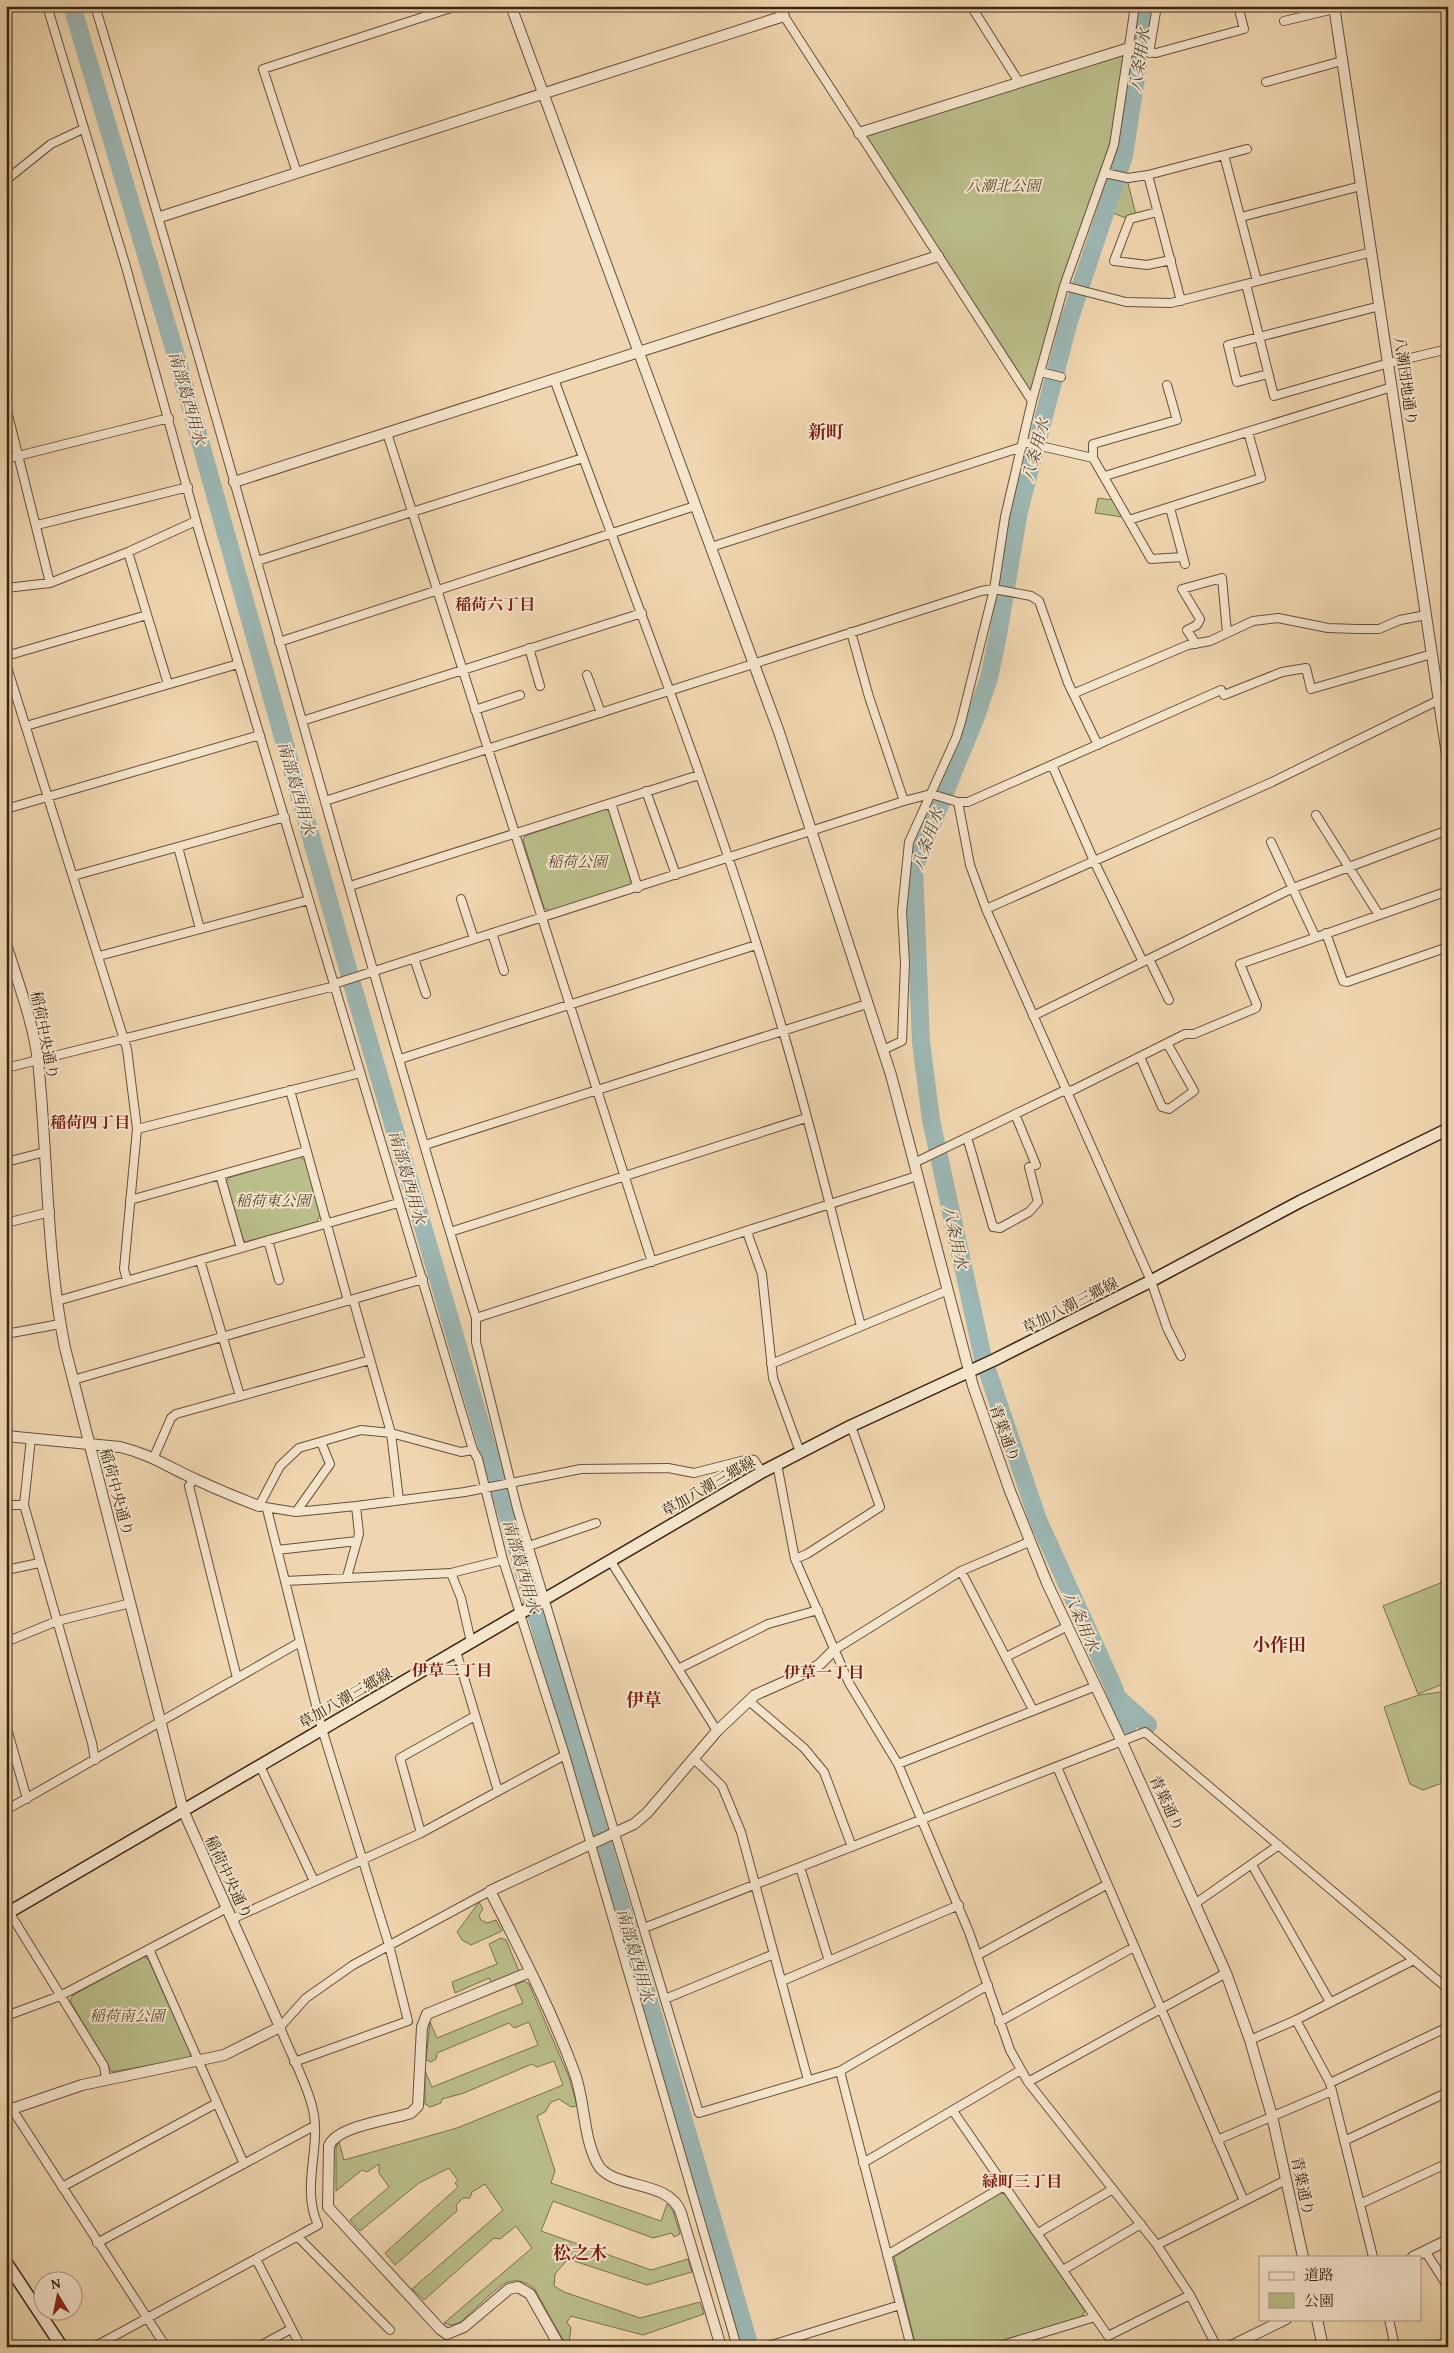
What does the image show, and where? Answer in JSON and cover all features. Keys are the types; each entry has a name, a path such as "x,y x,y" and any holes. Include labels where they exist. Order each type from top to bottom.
{"main road":[{"name":"草加八潮三郷線","path":"7,1911 260,1766 762,1472 851,1426 968,1373 1151,1281 1301,1202 1448,1129"},
{"path":"6,2262 62,2347"}],"street":[{"path":"47,6 126,267 196,521 335,985 398,1203 423,1279 473,1450 478,1459 487,1488 503,1560 523,1612 593,1842 737,2347"},
{"path":"95,6 160,217 279,642 476,1318 476,1342 508,1484 529,1546 542,1600 644,1928 699,2113 840,2071 988,1985"},
{"path":"297,173 263,68 457,6"},
{"name":"青葉通り","path":"511,6 780,732 883,1050 968,1373 1029,1542 1226,1973 1250,2040 1272,2116 1303,2256"},
{"path":"777,6 1032,401"},
{"path":"971,6 1019,82"},
{"path":"883,1050 902,1041 905,963 902,912 909,842 956,738 994,589 1005,517 1024,445 1032,401 1044,373 1068,288 1114,145 1135,6"},
{"path":"1147,53 1157,6"},
{"path":"859,133 1129,49 1147,53 1244,29 1238,6"},
{"path":"1308,6 1312,14"},
{"path":"1284,21 1334,8"},
{"name":"八潮団地通り","path":"1334,8 1439,700 1445,723 1448,761"},
{"path":"160,217 784,16"},
{"path":"1266,82 1342,61"},
{"path":"6,180 51,144 83,129"},
{"path":"1105,173 1128,178 1148,175 1247,149"},
{"path":"1224,155 1258,281"},
{"path":"1148,175 1181,301"},
{"path":"1241,217 1362,186"},
{"path":"1157,212 1130,219 1114,261 1147,265 1171,260"},
{"path":"1068,288 1092,295 1142,303 1181,301 1372,252"},
{"path":"234,482 938,256"},
{"path":"1246,284 1274,396 1389,363 1448,349"},
{"path":"1268,374 1237,382 1228,344 1380,306"},
{"path":"1044,373 1061,377"},
{"path":"554,379 670,690 756,945 783,1030 861,1326"},
{"path":"1167,385 1176,420 1093,444 1093,458 1105,476 1151,560 1184,561 1170,508"},
{"path":"1105,476 1392,386"},
{"path":"6,407 50,584"},
{"path":"6,459 169,418"},
{"path":"387,432 652,1262"},
{"path":"1129,520 1261,478 1248,432"},
{"path":"711,547 1024,445 1093,458"},
{"path":"256,561 583,458"},
{"path":"36,525 188,487"},
{"path":"279,642 696,506"},
{"path":"6,588 50,584 128,552 196,521"},
{"path":"128,552 168,684"},
{"path":"1196,644 1187,630 1197,625 1200,619 1182,589 1222,578 1227,633"},
{"path":"325,801 851,632 994,589 1032,596 1039,601 1068,683 1075,693 1098,745"},
{"path":"302,721 642,613"},
{"path":"6,656 146,615"},
{"path":"1075,693 1196,644 1210,641 1253,622 1278,618 1328,628 1358,629 1379,628 1400,620 1426,615"},
{"path":"851,632 869,697 904,801"},
{"path":"529,648 540,686"},
{"path":"6,1068 335,985 374,970 638,888 904,801 932,794 958,802 968,802 1223,692 1282,672 1306,668 1311,689 1432,654"},
{"path":"6,664 124,1038 137,1129 124,1269 127,1280"},
{"path":"26,726 238,664"},
{"path":"587,675 601,713"},
{"path":"475,710 520,696"},
{"path":"986,909 1272,782 1439,700"},
{"path":"6,809 260,735"},
{"path":"1052,765 1094,861 1168,1000"},
{"path":"350,886 699,775"},
{"path":"646,791 676,875"},
{"path":"958,802 970,865 986,909 1151,1281 1167,1328 1181,1356"},
{"path":"611,803 638,888"},
{"path":"1316,815 1379,915"},
{"path":"73,876 285,817"},
{"path":"1033,1016 1293,888 1448,830"},
{"path":"1271,842 1315,936"},
{"path":"178,847 200,929"},
{"path":"914,1163 1167,1043 1256,1008 1257,1004 1240,964 1315,936 1448,891"},
{"path":"460,899 474,939"},
{"path":"99,956 309,900"},
{"path":"1326,933 1343,980 1347,982 1448,947"},
{"path":"492,934 504,971"},
{"name":"稲荷中央通り","path":"6,944 9,961 24,1001 37,1060 60,1324 89,1444 183,1810 280,2026"},
{"path":"400,1059 756,945"},
{"path":"414,958 426,994"},
{"path":"425,1145 867,1004"},
{"path":"1140,1057 1162,1107 1169,1110 1194,1091 1167,1043"},
{"path":"137,1129 360,1073"},
{"path":"290,1090 326,1223 370,1360 391,1433 398,1500"},
{"path":"967,1137 993,1226 1000,1228 1029,1212 1038,1202 1029,1167 1036,1165 1015,1114"},
{"path":"450,1232 806,1118"},
{"path":"130,1200 306,1151"},
{"path":"6,1162 45,1152"},
{"path":"220,1176 241,1248"},
{"path":"476,1318 917,1176"},
{"path":"57,1301 398,1203"},
{"path":"6,1222 50,1212"},
{"path":"747,1232 762,1277 773,1378 800,1452"},
{"path":"268,1240 280,1280"},
{"path":"200,1260 240,1396"},
{"path":"73,1380 423,1279"},
{"path":"771,1364 946,1292"},
{"path":"6,1334 60,1324"},
{"path":"154,1457 171,1418 176,1414 370,1360"},
{"path":"795,1558 807,1554 880,1507 851,1426"},
{"path":"294,2062 408,2021 364,1858 322,1729 277,1550 263,1507 280,1466 299,1448 361,1430 391,1433 461,1452 473,1450"},
{"path":"6,1436 120,1447 154,1457 194,1479 263,1507 296,1512 356,1506 487,1488 581,1469 668,1468 694,1474 748,1458 754,1460 762,1472"},
{"path":"31,1438 24,1505 95,1760"},
{"path":"296,1512 330,1464 321,1442"},
{"path":"777,1464 795,1558 849,1683 898,1764 958,1905 978,1955 999,2022 1021,2070 1028,2082 1157,2245 1190,2295 1217,2347"},
{"path":"194,1479 189,1486 238,1678"},
{"path":"6,1505 24,1505"},
{"path":"347,1577 359,1534 356,1506"},
{"path":"529,1546 596,1523"},
{"path":"277,1550 357,1541"},
{"path":"166,2347 62,2187 9,2110 59,2091 106,2079 199,2062 240,2049 280,2026 306,1998 353,1965 490,1890 614,1834 647,1813 717,1731 762,1690 809,1671 820,1664 834,1650 961,1572 1029,1542"},
{"path":"285,1581 451,1573 503,1560"},
{"path":"610,1560 717,1731"},
{"path":"6,1570 40,1563"},
{"path":"961,1572 1033,1710"},
{"path":"451,1573 461,1598 471,1642"},
{"path":"6,1642 57,1621 131,1603"},
{"path":"678,1669 768,1624 818,1610"},
{"path":"1006,1657 1068,1626"},
{"path":"6,1810 300,1642"},
{"path":"456,1651 498,1791"},
{"path":"898,1764 1096,1686"},
{"path":"749,1701 804,1748 824,1772 852,1847"},
{"path":"422,1833 400,1758 475,1716"},
{"path":"6,1725 27,1798"},
{"path":"644,1928 1145,1732 1448,1989"},
{"path":"232,1919 422,1833 565,1755"},
{"path":"692,1758 722,1786 741,1832 808,2080"},
{"path":"260,1766 314,1881"},
{"path":"1057,1767 1106,1885 1244,2201"},
{"path":"1196,1904 1279,1844"},
{"path":"1252,1865 1330,2002"},
{"path":"800,1867 829,1961"},
{"path":"978,1955 1106,1885"},
{"path":"490,1890 530,1972 575,2074 596,2161 607,2173 665,2194 676,2201 721,2347"},
{"path":"782,1981 958,1905"},
{"path":"6,2016 60,1996 226,1908"},
{"path":"7,1911 104,2066 106,2079"},
{"path":"999,2022 1134,1947"},
{"path":"149,1949 244,2164"},
{"path":"665,1998 774,1954"},
{"path":"1250,2040 1296,2020 1414,1960"},
{"path":"530,1972 427,2014 422,2027 418,2106 411,2113 342,2132 331,2140 329,2146 328,2207 440,2329 448,2334 459,2331 509,2289 518,2287 530,2294 560,2347"},
{"path":"1028,2082 1226,1973"},
{"path":"1296,2020 1331,2087 1373,2256"},
{"path":"94,2347 318,2225 314,2216 310,2183 314,2126 312,2106 280,2026"},
{"path":"1217,2140 1272,2116 1448,2027"},
{"path":"863,2163 1021,2070"},
{"path":"840,2071 911,2347"},
{"path":"1344,2141 1448,2092"},
{"path":"62,2187 217,2103"},
{"path":"953,2111 1108,2336 1190,2295"},
{"path":"97,2243 314,2126"},
{"path":"1360,2204 1448,2163"},
{"path":"1157,2245 1286,2180"},
{"path":"887,2255 1004,2186"},
{"path":"1038,2233 1113,2189"},
{"path":"1063,2270 1141,2224"},
{"path":"298,2237 390,2330"},
{"path":"1415,2256 1448,2240"},
{"path":"1425,2251 1448,2287"},
{"path":"256,2259 301,2347"},
{"path":"765,2347 900,2305"},
{"path":"996,2347 1095,2317"},
{"path":"1229,2347 1284,2320"},
{"path":"1317,2320 1323,2347"},
{"path":"1389,2320 1395,2347"},
{"path":"258,2347 292,2329"},
{"path":"1435,2347 1448,2340"}],"green space":[{"name":"八潮北公園","path":"1125,53 1110,146 1032,393 861,135"},
{"path":"1118,177 1127,179 1137,219 1131,220 1108,211"},
{"path":"1098,498 1113,500 1123,517 1095,513"},
{"name":"稲荷公園","path":"605,809 609,811 631,881 629,885 550,911 544,908 523,840 525,836"},
{"name":"稲荷東公園","path":"299,1157 305,1160 320,1215 317,1222 246,1242 242,1239 226,1182 228,1178"},
{"path":"1448,1580 1448,1682 1418,1694 1383,1606"},
{"path":"1448,1691 1448,1781 1423,1790 1410,1784 1384,1707 1419,1695"},
{"path":"479,1902 483,1909 479,1915 481,1920 487,1923 496,1920 502,1931 471,1945 462,1940 457,1932"},
{"path":"501,1938 506,1940 519,1971 491,1982 489,1978 455,1993 452,1982 497,1964 489,1944"},
{"name":"稲荷南公園","path":"143,1957 148,1959 191,2054 189,2058 112,2072 70,2001 73,1995"},
{"path":"524,1981 529,1984 569,2077 577,2106 571,2107 559,2099 551,2102 545,2112 537,2116 555,2171 551,2183 661,2221 667,2204 673,2211 680,2234 674,2237 672,2233 653,2238 553,2201 541,2231 651,2270 688,2259 692,2272 647,2285 568,2259 555,2274 554,2286 564,2292 640,2318 700,2302 704,2314 643,2335 571,2316 567,2322 571,2328 569,2343 578,2347 567,2347 534,2288 525,2283 515,2281 503,2284 459,2323 451,2325 444,2323 532,2248 516,2226 500,2239 494,2238 424,2300 412,2289 503,2210 485,2184 472,2192 470,2198 463,2198 456,2205 457,2211 395,2265 385,2253 458,2187 455,2183 458,2181 449,2168 419,2183 360,2231 350,2220 389,2187 379,2173 379,2164 367,2172 362,2170 336,2191 336,2147 339,2142 344,2160 457,2128 563,2085 554,2061 537,2067 532,2064 464,2093 442,2099 441,2103 430,2107 425,2104 425,2071 432,2087 538,2045 529,2022 514,2028 509,2023 437,2053 436,2059 431,2062 426,2060 430,2022 437,2038 523,2003 515,1985"},
{"path":"998,2193 1005,2194 1085,2311 1081,2318 981,2347 916,2347 894,2257"}],"waterway":[{"name":"南部葛西用水","path":"72,6 175,352 353,987 750,2347"},
{"name":"八条用水","path":"1128,1725 1111,1681 1038,1520 983,1358 931,1120 921,1042 914,868 975,719 989,678 1019,511 1069,321 1124,156 1147,6"},
{"path":"1120,1700 1148,1725"}],"district":[{"name":"新町","path":"826,431"},
{"name":"稲荷六丁目","path":"495,604"},
{"name":"稲荷四丁目","path":"90,1122"},
{"name":"小作田","path":"1279,1644"},
{"name":"伊草二丁目","path":"452,1670"},
{"name":"伊草一丁目","path":"824,1672"},
{"name":"伊草","path":"644,1699"},
{"name":"緑町三丁目","path":"1022,2181"},
{"name":"松之木","path":"580,2252"}]}
